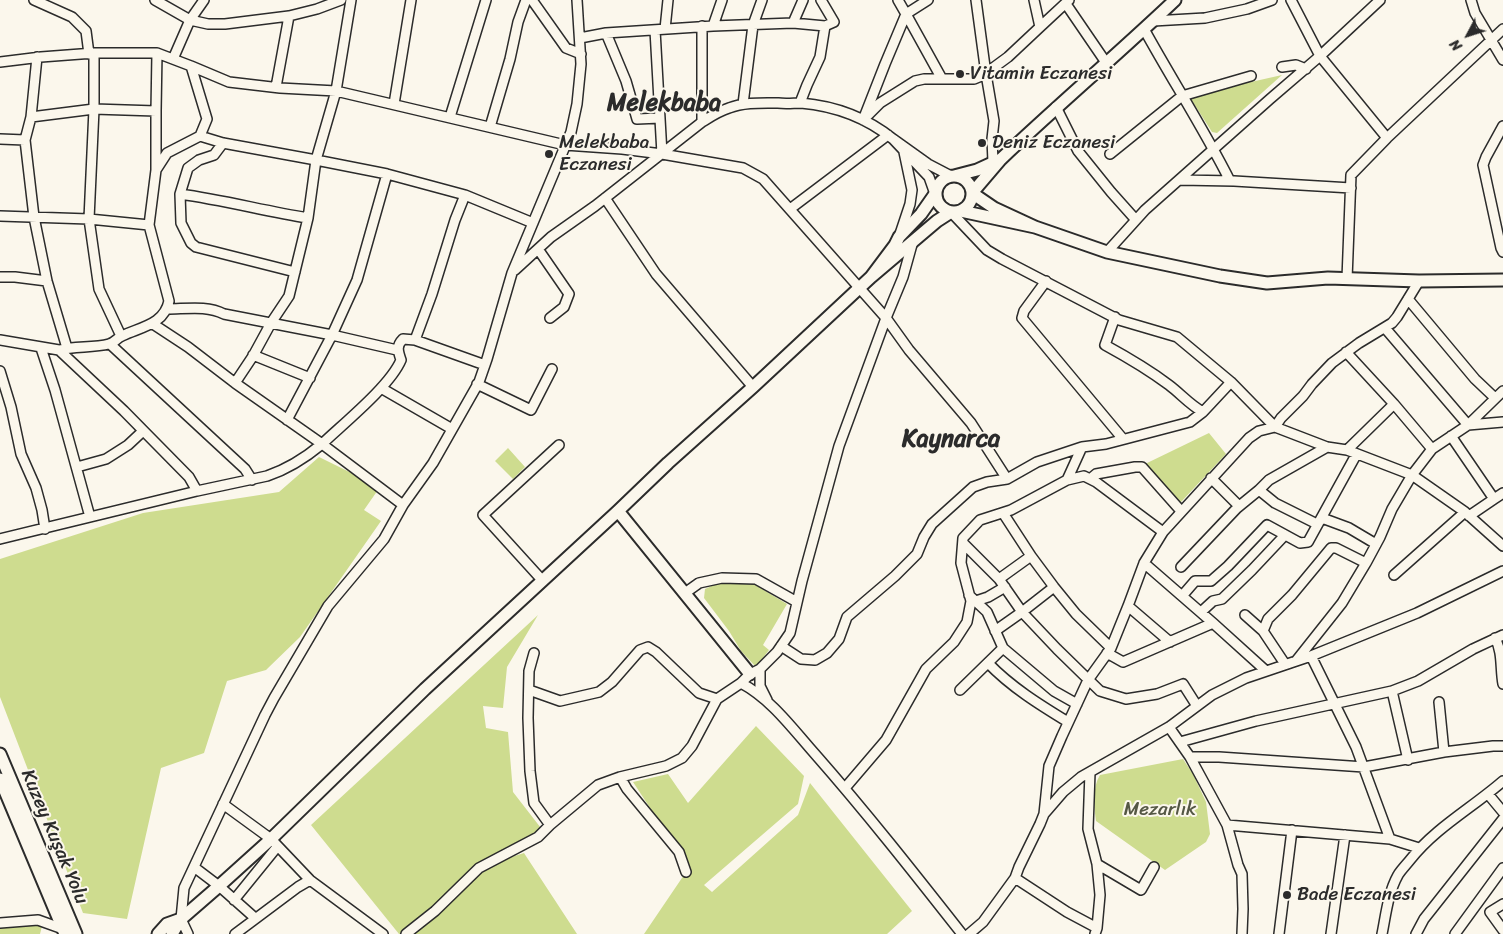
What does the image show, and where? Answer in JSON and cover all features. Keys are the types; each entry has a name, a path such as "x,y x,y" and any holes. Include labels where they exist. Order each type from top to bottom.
{"main road":[{"path":"972,193 997,160 1107,64 1176,0"},
{"path":"871,277 899,237 921,214 942,181 977,170 997,160"},
{"path":"172,934 181,919 219,886 274,843 425,689 871,277 937,221 969,204 972,199 971,188 965,180 953,176"},
{"path":"972,193 994,208 1034,227 1107,252 1220,276 1267,283 1328,278 1419,281 1503,280"},
{"path":"935,194 943,208 1034,227"},
{"path":"618,511 685,593 755,671"},
{"name":"Kuzey Kuşak Yolu","path":"0,754 76,934"},
{"name":"Kuzey Kuşak Yolu","path":"0,779 64,932"},
{"path":"158,934 167,924 181,919"}],"street":[{"path":"34,0 72,17 86,31 92,53 94,109 89,220 99,289 121,336"},
{"path":"155,0 190,20 208,24 225,24 289,16 317,9 337,1"},
{"path":"173,59 190,20 204,0"},
{"path":"235,382 253,355 270,323 289,296 308,218 316,160 336,91 351,0"},
{"path":"394,104 412,0"},
{"path":"450,118 486,0"},
{"path":"490,127 510,59 518,22 526,0"},
{"path":"532,0 566,48 581,54"},
{"path":"188,934 181,919 184,888 265,715 319,622 343,588 384,539 403,504 433,463 477,384 485,365 512,273 571,132 582,64 577,0"},
{"path":"665,29 668,0"},
{"path":"713,26 722,0"},
{"path":"743,104 753,25 762,0"},
{"path":"793,23 803,0"},
{"path":"580,38 606,33 702,26 793,23 825,26 834,22 821,0"},
{"path":"898,0 942,78"},
{"path":"863,120 906,14 928,0"},
{"path":"976,0 994,121 992,139 997,160"},
{"path":"1034,0 1040,27"},
{"path":"1154,21 1205,18 1247,9 1272,0"},
{"path":"1291,0 1320,56 1387,138"},
{"path":"1107,252 1145,210 1306,69 1380,0"},
{"path":"1471,0 1475,13 1503,60"},
{"path":"863,120 880,103 912,83 924,79 974,79 986,74 1008,58 1068,2 1107,64"},
{"path":"276,87 289,16"},
{"path":"702,26 702,122"},
{"path":"800,103 806,85 820,57 825,26"},
{"path":"1144,29 1214,149 1230,181"},
{"path":"1347,279 1351,175 1387,138 1503,29"},
{"path":"655,30 662,154"},
{"path":"606,33 626,81 637,119 660,118"},
{"path":"0,62 92,53 157,54 192,66 228,82 336,91 565,145 662,154 743,168 763,179 886,318 909,350 971,423 1007,479"},
{"path":"0,340 41,348 63,349 110,344 121,336 153,324 167,309 169,301 148,225 156,170 157,54"},
{"path":"38,58 32,98 32,117 25,140 34,217 63,349 189,477 197,491"},
{"path":"1282,67 1296,65 1306,69"},
{"path":"156,170 167,154 200,136 207,119 192,66"},
{"path":"1110,154 1182,96 1250,76"},
{"path":"512,273 551,238 702,122 714,114 743,104 800,103 842,111 863,120 928,164 953,176"},
{"path":"1056,107 1078,151 1136,220"},
{"path":"32,117 94,109 156,111"},
{"path":"1503,126 1483,165 1503,252"},
{"path":"200,136 223,143 387,174 465,195 533,223"},
{"path":"890,137 929,177 935,194"},
{"path":"790,209 890,137"},
{"path":"0,139 25,140"},
{"path":"223,143 214,155 199,160 188,168 180,194 181,223 191,242 196,247 295,272"},
{"path":"899,237 910,204 912,190 904,152"},
{"path":"287,420 332,335 357,280 387,174"},
{"path":"1180,180 1351,188"},
{"path":"180,194 308,218"},
{"path":"415,340 432,294 454,220 465,195"},
{"path":"605,198 656,274 753,387"},
{"path":"956,212 988,250 1079,300 1115,317 1177,337 1231,382 1276,427 1327,447 1346,450 1412,475 1467,514 1503,546"},
{"path":"0,216 148,225"},
{"path":"406,934 435,911 479,868 538,837 598,785 620,777 666,766 682,758 692,746 717,700 741,683 777,652 790,633 839,446 903,277 913,241"},
{"path":"538,249 569,294 564,307 550,318"},
{"path":"0,277 47,281"},
{"path":"1046,281 1024,311 1022,318 1123,439"},
{"path":"969,934 983,922 1015,878 1044,814 1049,766 1088,680 1109,651 1144,563 1162,532 1249,438 1259,432 1276,427 1281,418 1303,396 1322,372 1346,352 1385,328 1397,317 1419,281"},
{"path":"1408,299 1475,379 1495,398"},
{"path":"167,309 198,308 217,310 224,314 397,350"},
{"path":"1115,317 1104,346 1135,361 1203,412"},
{"path":"153,324 188,347 403,504"},
{"path":"1385,328 1468,425"},
{"path":"0,539 197,491 252,480 289,467 305,458 322,444 381,388 398,367 401,360 397,350 403,339 415,340 485,365"},
{"path":"110,344 245,469 252,480"},
{"path":"41,348 55,390 90,517"},
{"path":"1346,352 1432,449"},
{"path":"253,355 310,378"},
{"path":"477,384 531,410 552,369"},
{"path":"0,372 11,406 21,454 36,488 45,529"},
{"path":"781,646 801,658 815,660 827,653 839,639 847,617 895,576 917,554 932,524 973,487 987,482 1007,479 1038,462 1082,447 1106,444 1190,422 1203,412 1231,382"},
{"path":"381,388 452,429"},
{"path":"1296,661 1342,603 1366,563 1392,509 1412,475 1432,449 1468,425 1503,391"},
{"path":"1346,450 1394,404"},
{"path":"1468,425 1503,422"},
{"path":"77,467 106,459 128,445 143,431"},
{"path":"1451,436 1494,500"},
{"path":"542,580 483,515 559,446"},
{"path":"1067,480 1082,447"},
{"path":"1181,568 1239,506 1269,480 1327,447"},
{"path":"1182,596 1195,581 1211,581 1267,526 1300,543 1308,542 1356,455"},
{"path":"1090,479 1096,474 1142,467 1182,511"},
{"path":"1077,704 1054,691 1003,648 987,612 972,598 960,563 963,538 980,520 1011,510 1067,480 1084,476 1162,532"},
{"path":"1212,478 1239,506"},
{"path":"1259,490 1275,503 1320,521 1349,528 1376,544"},
{"path":"1394,575 1467,514 1494,500 1503,493"},
{"path":"1003,512 1032,556 1076,614 1109,651 1123,662 1213,623"},
{"path":"1201,612 1213,602 1222,600 1285,535"},
{"path":"962,543 999,579 1022,612 1100,691 1126,699 1157,694 1184,684 1197,706"},
{"path":"1263,631 1268,619 1292,595 1331,548 1336,548 1366,563"},
{"path":"999,579 1032,556"},
{"path":"1144,563 1265,670"},
{"path":"1044,814 1063,792 1081,777 1170,728 1212,695 1265,670 1311,656 1417,613 1503,571"},
{"path":"685,593 699,583 722,578 756,579 797,602"},
{"path":"995,631 1054,586"},
{"path":"972,598 988,597 1005,587"},
{"path":"845,788 886,740 926,669 954,642 967,622 972,598"},
{"path":"1128,606 1170,642"},
{"path":"1245,615 1263,631 1285,664"},
{"path":"1180,742 1256,721 1392,690 1418,681 1473,649 1499,637 1503,664 1503,684"},
{"path":"529,690 560,701 600,692 612,682 640,650 648,647 656,652 699,692 717,700"},
{"path":"960,690 1003,648"},
{"path":"534,653 529,671 530,771 534,803 550,825"},
{"path":"1311,656 1356,747 1390,840"},
{"path":"988,663 1000,676 1068,722"},
{"path":"755,671 760,686 769,702"},
{"path":"741,683 769,702 845,788 962,934"},
{"path":"1392,690 1408,760"},
{"path":"1439,702 1444,752"},
{"path":"1170,728 1190,757 1227,826 1238,865 1247,874 1242,934"},
{"path":"1190,757 1219,757 1364,767 1444,752 1503,746"},
{"path":"1015,878 1096,932 1100,895 1097,864 1088,829 1090,772"},
{"path":"620,777 627,789 679,852 686,872"},
{"path":"1382,934 1388,901 1398,875 1419,848 1503,781"},
{"path":"1488,794 1503,812"},
{"path":"223,804 274,843 310,880 383,934"},
{"path":"1416,934 1424,919 1503,819"},
{"path":"1227,826 1292,830 1390,840 1419,848"},
{"path":"1279,934 1292,830"},
{"path":"1331,934 1345,835"},
{"path":"234,900 274,843"},
{"path":"1097,864 1141,890 1154,867"},
{"path":"194,867 255,918"},
{"path":"1457,933 1503,868"},
{"path":"235,934 310,880"},
{"path":"1503,904 1490,912 1503,930"},
{"path":"0,923 38,920 64,932"}],"green space":[{"path":"1282,75 1217,133 1212,132 1189,96"},
{"path":"1209,433 1226,454 1180,503 1145,464"},
{"path":"508,448 525,467 513,479 495,461"},
{"path":"319,457 380,487 364,510 381,521 300,637 266,670 227,681 204,753 161,768 127,919 83,913 0,697 0,559 143,513 279,492"},
{"path":"718,583 752,583 787,604 763,645 769,650 756,667 741,651 729,631 704,598 705,589"},
{"path":"538,615 507,667 503,708 483,706 486,728 508,732 513,792 544,832 483,866 524,853 577,934 399,934 311,825"},
{"path":"756,726 804,776 798,804 704,885 712,892 798,815 810,783 912,911 887,934 644,934 686,872 679,852 633,782 668,774 688,803"},
{"name":"Mezarlık","path":"1183,759 1193,774 1206,802 1210,834 1206,842 1165,870 1096,821 1095,791 1100,775"},
{"path":"0,921 43,922 40,934 0,934"}],"place":[{"name":"Vitamin Eczanesi","path":"960,74"},
{"name":"Deniz Eczanesi","path":"982,143"},
{"name":"Melekbaba Eczanesi","path":"549,154"},
{"name":"Bade Eczanesi","path":"1287,895"}],"district":[{"name":"Melekbaba","path":"664,104"},
{"name":"Kaynarca","path":"951,440"}]}
